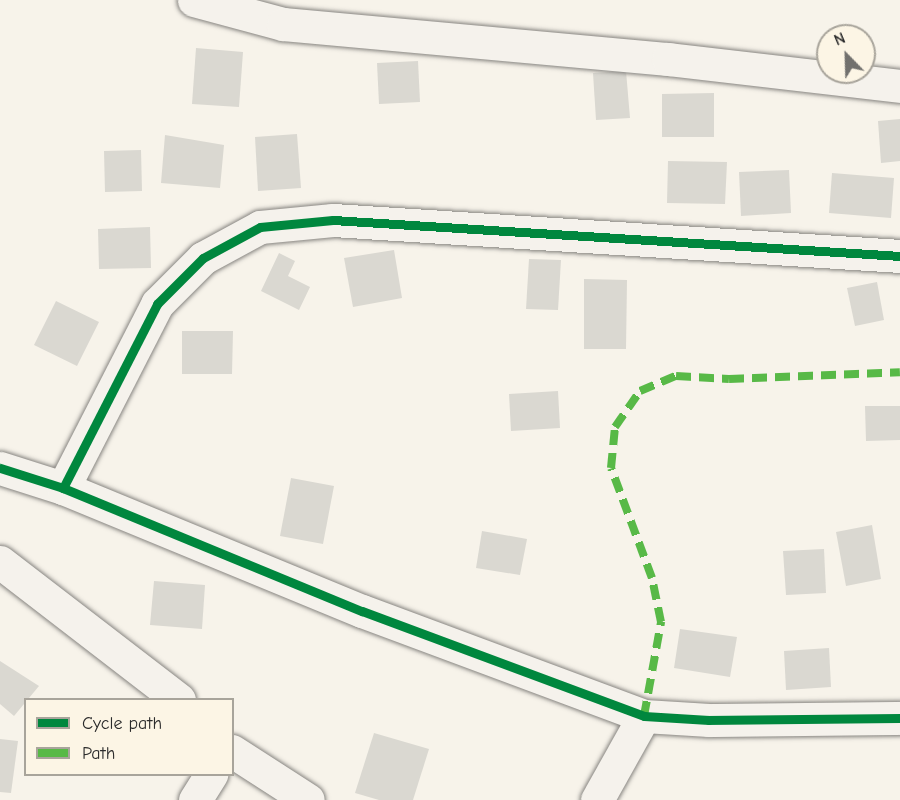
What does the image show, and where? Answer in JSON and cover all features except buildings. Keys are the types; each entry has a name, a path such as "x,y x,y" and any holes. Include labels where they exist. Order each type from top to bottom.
{"street":[{"path":"194,0 283,24 668,59 900,87"},
{"path":"63,488 157,304 203,258 260,227 333,220 900,256"},
{"path":"0,468 63,488 362,611 644,716 709,720 900,718"},
{"path":"0,562 178,698"},
{"path":"597,800 644,716"},
{"path":"234,752 308,800"},
{"path":"195,800 210,776"}],"marked path":[{"path":"644,716 661,622 652,578 611,468 615,427 640,391 676,376 729,379 900,372"}],"cycle path":[{"path":"63,488 157,304 203,258 260,227 333,220 900,256"},
{"path":"0,468 63,488 362,611 644,716 709,720 900,718"}]}
